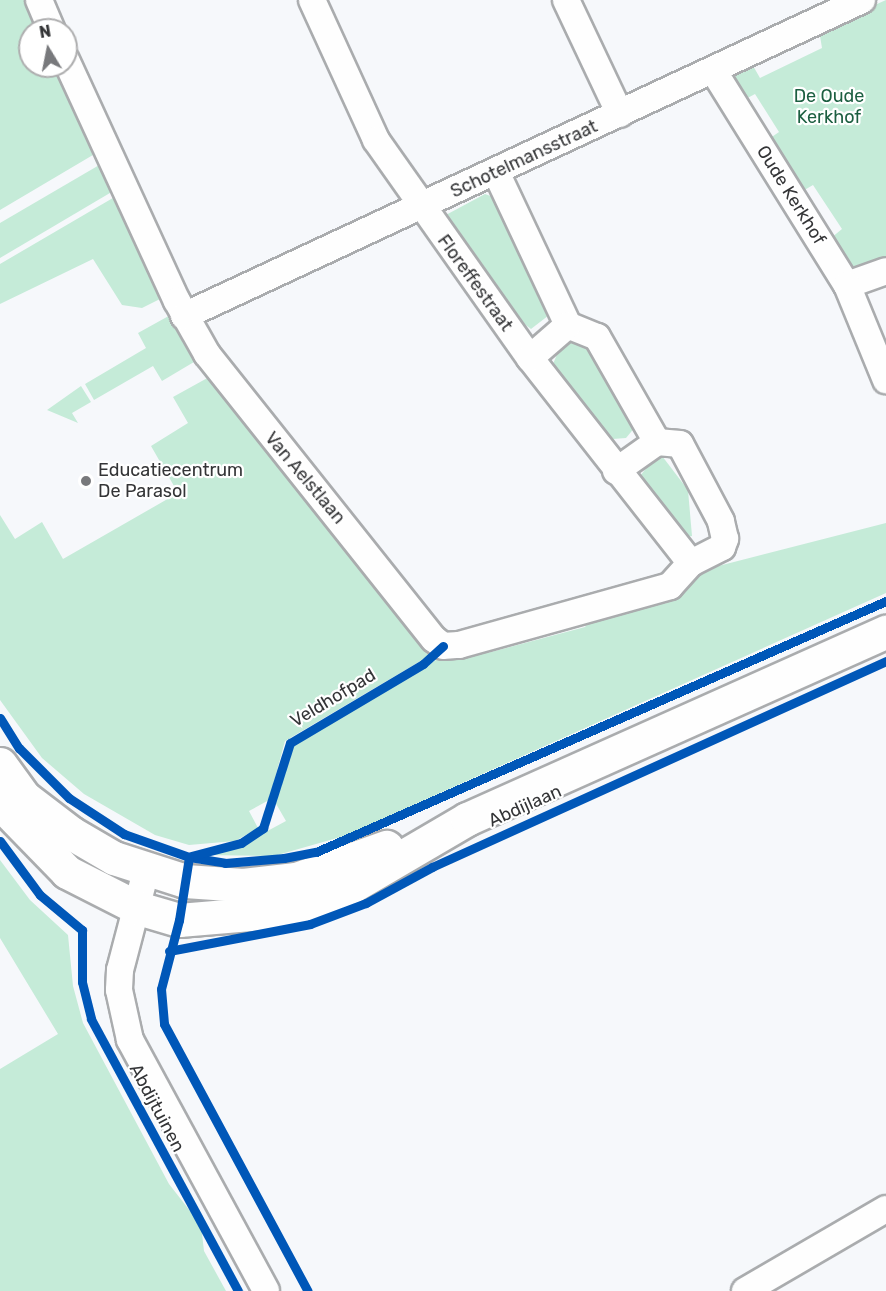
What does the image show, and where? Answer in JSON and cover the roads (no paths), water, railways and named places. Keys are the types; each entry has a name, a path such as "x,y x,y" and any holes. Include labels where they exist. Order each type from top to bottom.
{"street":[{"path":"39,0 47,18"},
{"name":"Floreffestraat","path":"312,0 376,140 420,208 616,471 691,563"},
{"path":"566,0 620,114"},
{"name":"Schotelmansstraat","path":"184,316 420,208 862,0"},
{"name":"Oude Kerkhof","path":"713,70 848,285 886,380"},
{"name":"Van Aelstlaan","path":"74,78 184,316 207,354 305,482 320,492 443,645 670,586 691,563"},
{"path":"496,172 568,325 597,337 657,442"},
{"path":"848,285 886,271"},
{"path":"530,358 568,325"},
{"path":"616,471 657,442 680,444 721,521 725,538 722,547 691,563"},
{"name":"Abdijlaan","path":"0,764 24,797 71,833 146,871 185,881 243,885 296,879 467,819 886,632"},
{"name":"Abdijlaan","path":"0,803 67,872 138,908 179,920 286,911 344,891 467,819"},
{"name":"Abdijtuinen","path":"146,871 119,990 130,1040 266,1291"},
{"path":"745,1291 886,1209"}],"place":[{"name":"Educatiecentrum De Parasol","path":"86,481"}],"park label":[{"name":"De Oude Kerkhof","path":"829,107"}]}
